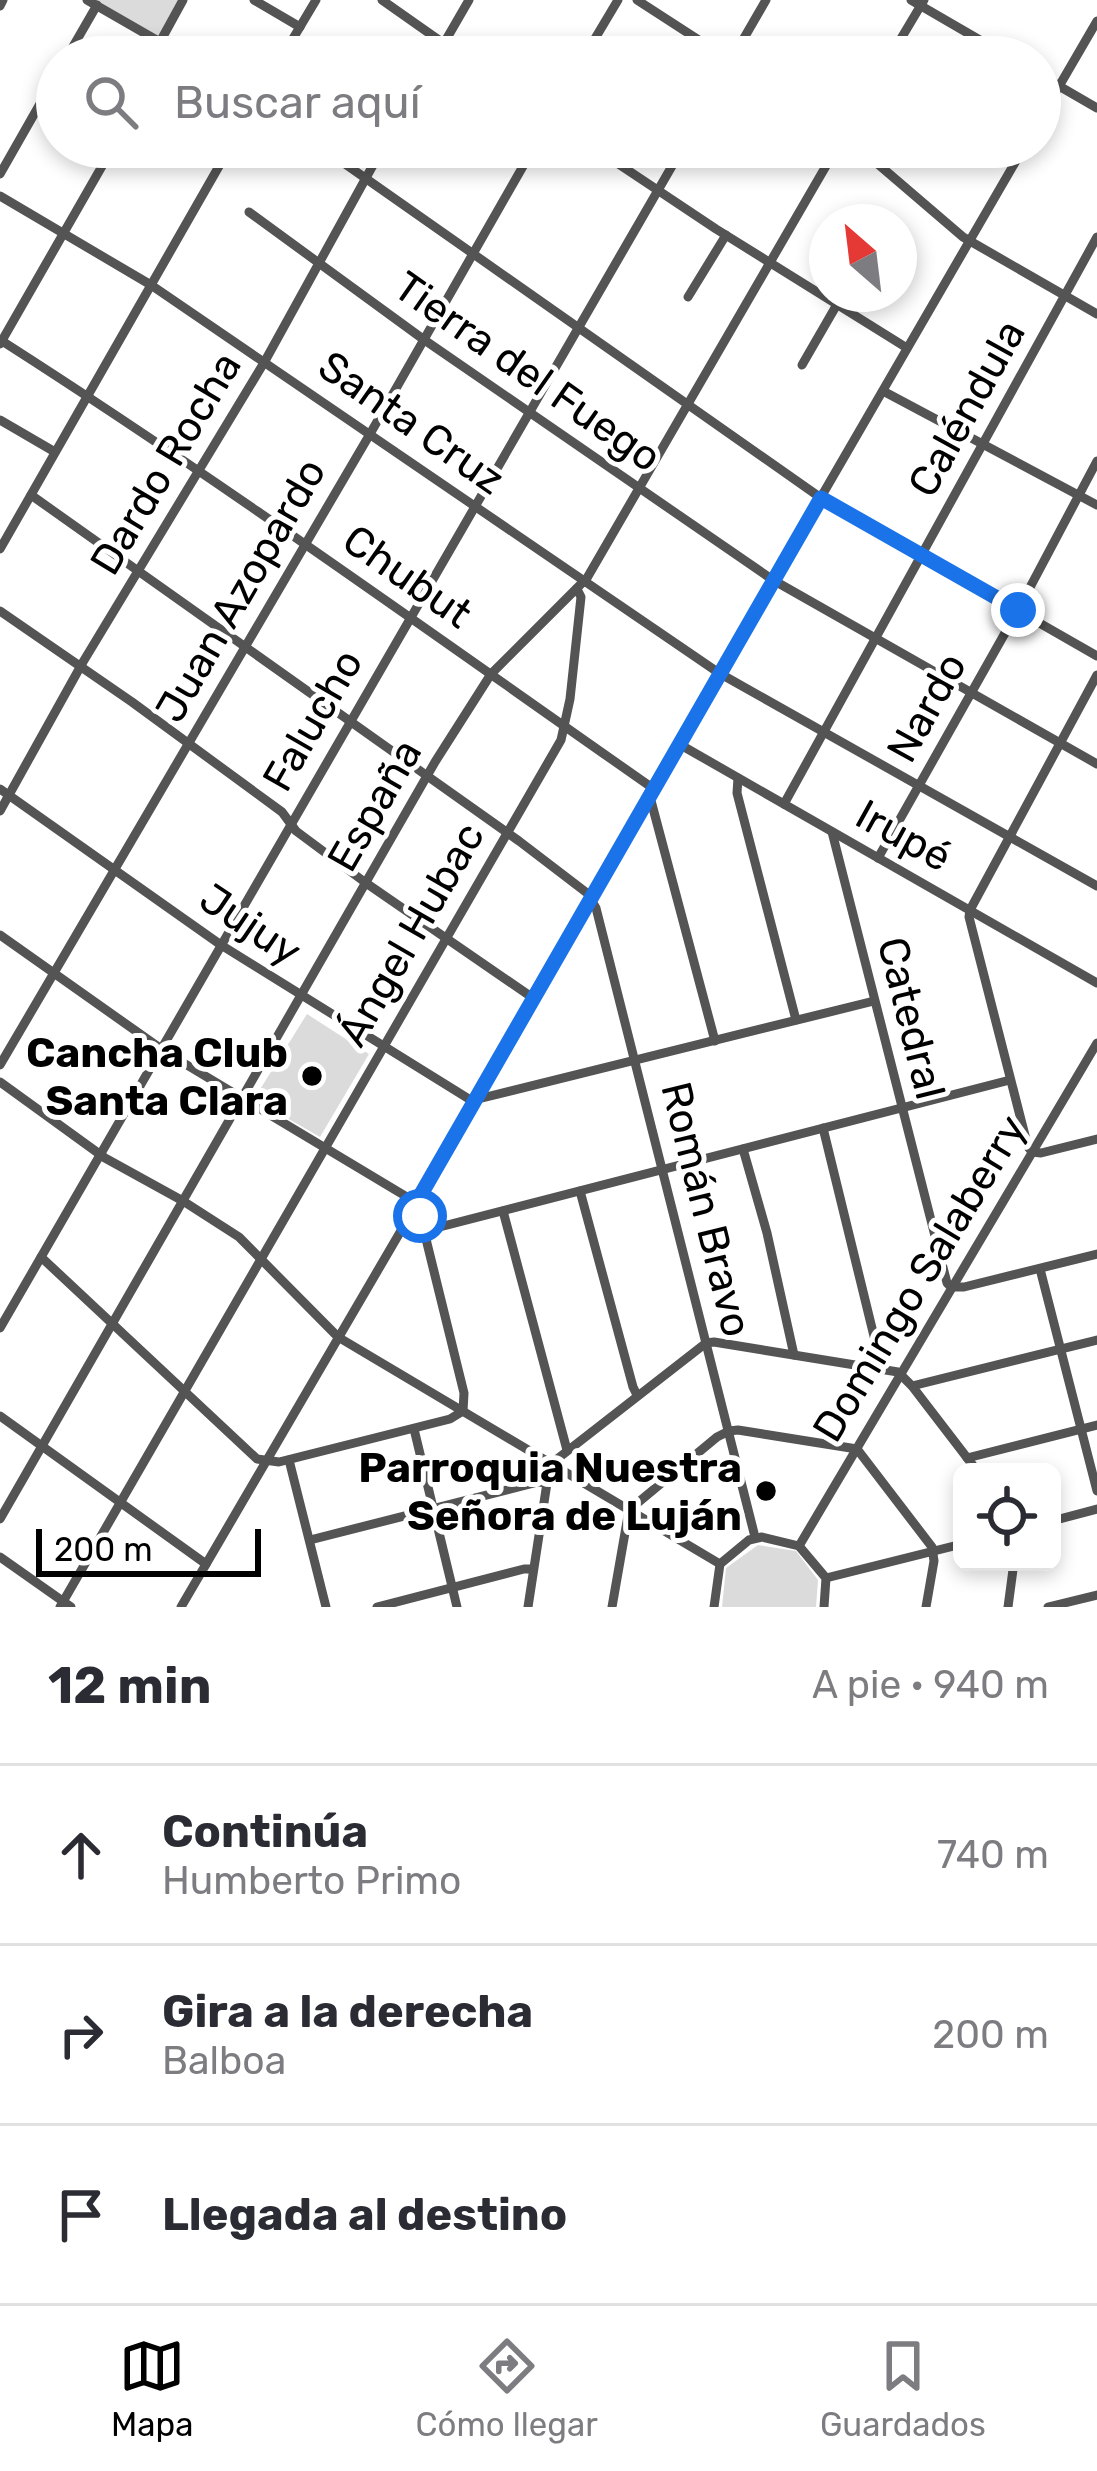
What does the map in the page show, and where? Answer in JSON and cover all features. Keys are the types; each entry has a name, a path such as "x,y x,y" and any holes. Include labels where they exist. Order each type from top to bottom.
{"street":[{"path":"170,36 183,0"},
{"path":"254,0 300,27"},
{"path":"295,36 316,0"},
{"path":"382,0 434,36"},
{"path":"448,36 469,0"},
{"path":"597,36 618,0"},
{"path":"637,0 695,36"},
{"path":"743,36 766,0"},
{"path":"901,36 918,2 974,36"},
{"path":"77,36 92,3 144,36"},
{"path":"1061,83 1097,21"},
{"path":"1061,87 1097,108"},
{"path":"0,174 36,111"},
{"path":"1,342 101,168"},
{"path":"0,548 218,168"},
{"path":"351,168 821,498 1097,656"},
{"name":"Dardo Rocha","path":"0,811 4,792 265,361 371,168"},
{"name":"Juan Azopardo","path":"0,1065 522,168"},
{"path":"624,168 809,283"},
{"name":"Falucho","path":"0,1328 672,168"},
{"name":"España","path":"0,1519 490,674 581,585 825,168"},
{"path":"882,168 970,241 1097,314"},
{"path":"181,1607 1012,168"},
{"name":"Santa Cruz","path":"0,196 151,285 581,585 719,673 1097,886"},
{"name":"Tierra del Fuego","path":"249,212 423,339 773,580 1097,764"},
{"path":"688,297 726,235"},
{"name":"Caléndula","path":"784,804 1097,238"},
{"path":"802,365 833,312"},
{"path":"858,312 907,348"},
{"name":"Chubut","path":"1,342 305,543 652,793"},
{"path":"883,391 1097,505"},
{"path":"0,420 55,452"},
{"name":"Nardo","path":"878,858 1097,461"},
{"path":"32,495 592,898"},
{"name":"Ángel Hubac","path":"65,1605 120,1501 448,939 566,727 581,585"},
{"path":"0,611 282,812 296,831 366,883 533,998"},
{"path":"1097,675 970,910 1026,1143 1032,1152 1041,1153 1097,1139"},
{"name":"Irupé","path":"679,744 1097,983"},
{"path":"738,778 737,793 796,1020"},
{"name":"Jujuy","path":"4,792 221,945 474,1100"},
{"path":"652,793 716,1041"},
{"name":"Catedral","path":"832,832 951,1287"},
{"name":"Román Bravo","path":"592,898 755,1537"},
{"path":"0,935 161,1048 415,1207 464,1393 463,1411"},
{"path":"474,1100 874,1001"},
{"name":"Domingo Salaberry","path":"799,1546 1097,1043"},
{"path":"424,1232 1010,1080"},
{"path":"0,1082 99,1154 229,1229 338,1337 720,1564"},
{"path":"824,1128 882,1369"},
{"path":"743,1149 794,1355"},
{"path":"580,1191 637,1395"},
{"path":"503,1211 567,1450"},
{"path":"951,1287 964,1288 1097,1254"},
{"path":"41,1257 257,1459 289,1460 450,1419 463,1411"},
{"path":"1040,1269 1097,1491"},
{"path":"912,1386 1097,1340"},
{"path":"528,1607 552,1463 706,1343 901,1374 971,1463"},
{"path":"0,1416 206,1564"},
{"path":"967,1458 1097,1425"},
{"path":"414,1429 458,1607"},
{"path":"612,1607 629,1510 729,1431 856,1449 934,1551 926,1607"},
{"path":"289,1460 326,1607"},
{"path":"310,1540 547,1483"},
{"path":"1061,1519 1097,1509"},
{"path":"714,1607 720,1564 755,1537 799,1546 826,1578 824,1607"},
{"path":"826,1578 953,1546"},
{"path":"0,1557 65,1605"},
{"path":"376,1607 533,1569"},
{"path":"1008,1607 1013,1571"},
{"path":"1048,1607 1097,1594"}],"shaded area":[{"path":"95,0 180,0 160,36"},
{"name":"Cancha Club Santa Clara","path":"307,1014 369,1054 320,1137 254,1099"},
{"path":"758,1545 796,1551 818,1580 816,1607 722,1607 726,1568"}],"place":[{"name":"Cancha Club Santa Clara","path":"312,1076"},
{"name":"Parroquia Nuestra Señora de Luján","path":"766,1491"}],"route":[{"path":"420,1216 412,1210 821,498 1018,610"}]}
